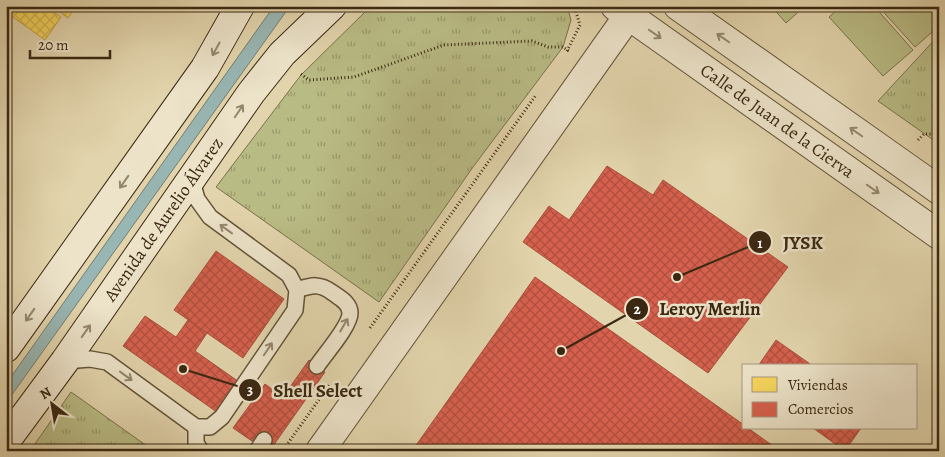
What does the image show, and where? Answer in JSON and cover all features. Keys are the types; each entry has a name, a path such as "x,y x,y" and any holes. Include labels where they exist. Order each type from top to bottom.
{"street":[{"path":"6,348 205,68 240,6"},
{"name":"Avenida de Aurelio Álvarez","path":"6,441 192,181 251,93 282,54 332,6"},
{"name":"Calle de Juan de la Cierva","path":"678,6 939,190"},
{"path":"320,451 621,11"},
{"name":"Calle de Juan de la Cierva","path":"621,11 939,235"}],"lane":[{"path":"65,361 90,359 107,362 196,427 210,427 222,417 294,310 297,290 289,275 210,218 197,199 192,181"},
{"path":"297,290 311,285 324,286 346,302 350,312 347,322 317,366"},
{"path":"196,427 196,443 201,451"}],"path":[{"path":"562,58 580,25 574,6"},
{"path":"296,70 309,80 354,77 444,45 532,41 548,47 563,47 575,55"},
{"path":"366,333 539,90"},
{"path":"918,140 924,134 939,134"},
{"path":"282,451 333,380"}],"green space":[{"path":"371,6 567,6 571,20 563,47 473,167 379,302 216,187 301,75"},
{"path":"771,6 805,6 786,23"},
{"path":"842,6 874,6 913,50 883,76 829,17"},
{"path":"878,6 932,6 939,14 939,26 915,47"},
{"path":"939,35 939,144 878,101"},
{"path":"71,392 154,451 30,451"}],"water":[{"path":"274,6 290,6 6,403 6,384"}],"building: Viviendas":[{"path":"6,6 48,6 47,8 61,17 45,40 6,12"},
{"path":"51,6 76,6 68,18"}],"building: Comercios":[{"path":"607,166 653,195 663,180 788,267 708,373 523,242 549,206 569,220"},
{"path":"216,251 284,299 243,358 174,310"},
{"path":"535,277 742,424 742,430 751,430 780,451 412,451"},
{"path":"145,316 176,337 188,320 207,333 195,351 242,384 221,415 123,346"},
{"path":"776,340 810,364 759,364"},
{"path":"309,360 325,372 273,446 257,435 252,441 233,428 265,384 283,397"},
{"path":"816,430 860,430 845,451"}],"place":[{"name":"JYSK","path":"677,277"},
{"name":"Leroy Merlin","path":"561,351"},
{"name":"Shell Select","path":"183,369"}]}
